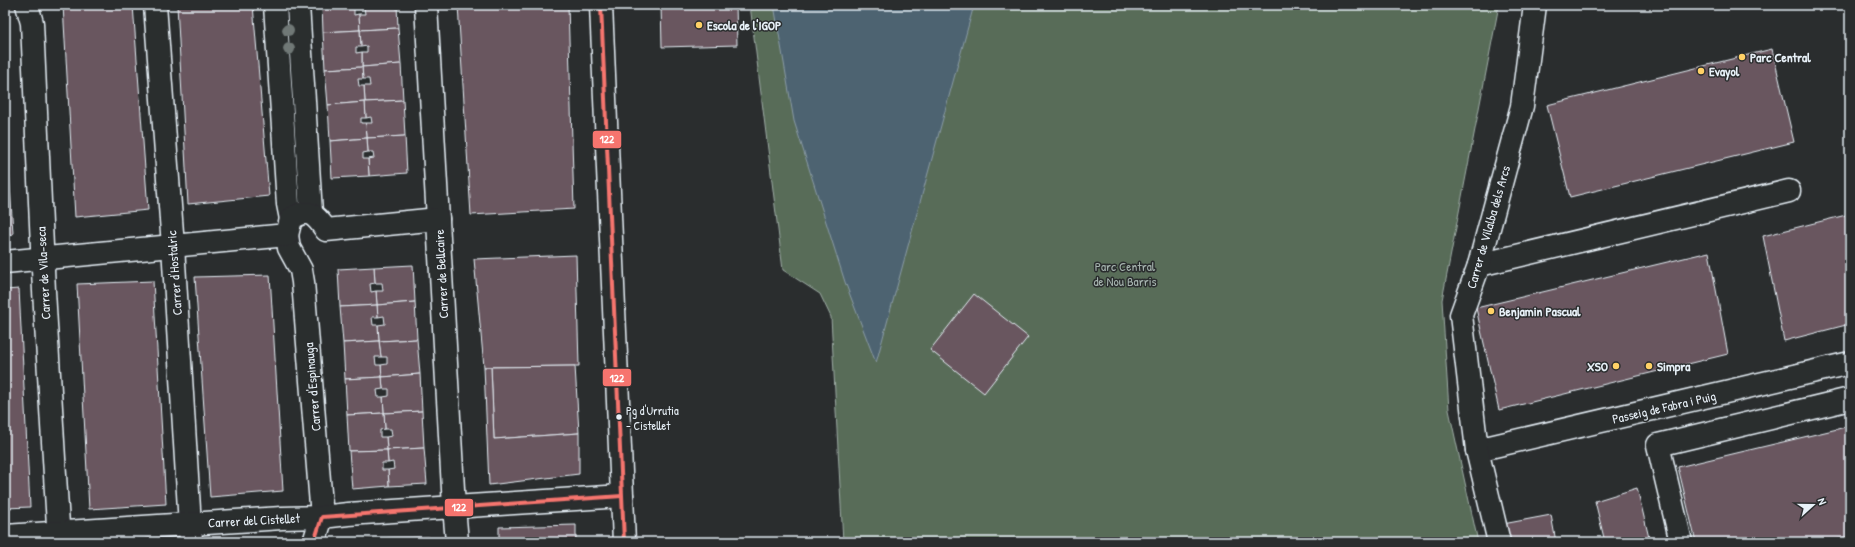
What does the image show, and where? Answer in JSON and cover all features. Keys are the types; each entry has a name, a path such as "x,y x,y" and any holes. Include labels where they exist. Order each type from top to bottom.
{"street":[{"name":"Carrer de Vila-seca","path":"27,5 32,23 42,259 58,537"},
{"name":"Carrer d'Hostalric","path":"155,5 173,246 191,533"},
{"name":"Carrer d'Espinauga","path":"274,5 288,204 296,222"},
{"name":"Carrer d'Espinauga","path":"298,5 296,222 289,248 301,270 303,282 322,517 314,542"},
{"name":"Carrer de Bellcaire","path":"426,5 457,542"},
{"path":"601,5 624,542"},
{"name":"Carrer de Vilalba dels Arcs","path":"1499,542 1477,450 1462,315 1479,264 1522,106 1535,5"},
{"path":"1479,264 1790,191"},
{"path":"5,262 173,246 318,219 326,230 438,219"},
{"name":"Passeig de Fabra i Puig","path":"1477,450 1850,363"},
{"path":"1681,542 1658,445 1850,399"},
{"name":"Carrer del Cistellet","path":"5,536 58,537 191,533 282,518 322,517 622,496"}],"green space":[{"name":"Parc Central de Nou Barris","path":"750,5 1499,5 1442,300 1449,410 1478,542 843,542 831,317 820,294 783,270"}],"water":[{"path":"774,5 974,5 876,363 845,282 794,121"}],"building":[{"path":"63,5 133,5 148,210 75,217"},
{"path":"177,5 253,5 269,196 188,204"},
{"path":"322,5 358,5 359,8 354,8 354,15 359,14 360,30 323,32"},
{"path":"358,5 397,5 398,28 360,30 359,14 365,14 364,7 359,8"},
{"path":"458,5 568,5 574,209 471,215"},
{"name":"Escola de l'IGOP","path":"661,5 736,5 737,45 662,47"},
{"path":"398,28 401,64 362,67 362,52 367,52 367,46 361,47 360,30"},
{"path":"360,30 361,47 356,47 356,53 362,52 362,67 325,69 323,32"},
{"path":"1772,49 1794,142 1570,197 1547,105"},
{"path":"401,64 403,100 365,102 364,86 370,86 369,79 363,79 362,67"},
{"path":"362,67 363,79 358,79 359,86 364,86 365,102 328,105 325,69"},
{"path":"403,100 405,136 367,138 366,123 372,123 371,117 366,118 365,102"},
{"path":"5,101 13,234 5,235"},
{"path":"365,102 366,118 361,118 361,123 366,123 367,138 330,141 328,105"},
{"path":"405,136 407,173 369,176 368,159 374,158 373,152 368,152 367,138"},
{"path":"367,138 368,152 363,153 363,159 368,159 369,176 332,178 330,141"},
{"path":"1850,214 1850,324 1784,341 1763,236"},
{"path":"1709,252 1728,354 1499,410 1476,308"},
{"path":"576,255 579,366 484,367 474,259"},
{"path":"413,265 415,302 377,305 376,291 383,291 382,283 375,283 374,267"},
{"path":"374,267 375,283 370,284 371,292 376,291 377,305 340,307 338,269"},
{"path":"270,275 283,491 210,497 195,277"},
{"path":"153,281 166,504 89,509 77,284"},
{"path":"19,289 30,507 5,508 5,290"},
{"path":"974,294 1028,337 984,393 930,350"},
{"path":"415,302 417,339 379,341 378,325 385,324 384,316 378,317 377,305"},
{"path":"377,305 378,317 372,317 373,325 378,325 379,341 343,343 340,307"},
{"path":"417,339 420,374 382,377 381,365 387,364 387,357 381,357 379,341"},
{"path":"379,341 381,357 375,357 376,365 381,365 382,377 345,379 343,343"},
{"path":"575,366 579,433 494,439 491,367"},
{"path":"484,367 491,367 494,439 579,433 579,474 489,485"},
{"path":"420,374 422,411 384,413 383,397 389,396 389,389 383,389 382,377"},
{"path":"382,377 383,389 377,390 378,397 383,397 384,413 347,415 345,379"},
{"path":"422,411 424,448 387,450 386,437 392,436 391,429 385,429 384,413"},
{"path":"384,413 385,429 380,430 380,437 386,437 387,450 349,451 347,415"},
{"path":"1850,426 1850,536 1827,542 1696,542 1678,467"},
{"path":"424,448 427,484 389,486 388,470 394,469 393,462 388,463 387,450"},
{"path":"387,450 388,463 382,463 382,470 388,470 389,486 352,489 349,451"},
{"path":"1637,488 1650,542 1605,542 1595,501"},
{"path":"1551,515 1556,542 1508,542 1503,524"},
{"path":"576,525 576,542 499,542 499,527"},
{"path":"429,537 430,542 393,542 392,538"},
{"path":"392,538 393,542 354,542 354,541"}],"transit line":[{"name":"122","path":"601,5 624,542"},
{"name":"122","path":"314,542 322,517 622,496"}],"place":[{"name":"Escola de l'IGOP","path":"699,25"},
{"name":"Parc Central","path":"1742,57"},
{"name":"Evayol","path":"1701,71"},
{"name":"Benjamin Pascual","path":"1491,311"},
{"name":"XSO","path":"1616,366"},
{"name":"Simpra","path":"1649,366"},
{"name":"Pg d'Urrutia - Cistellet","path":"619,417"}]}
